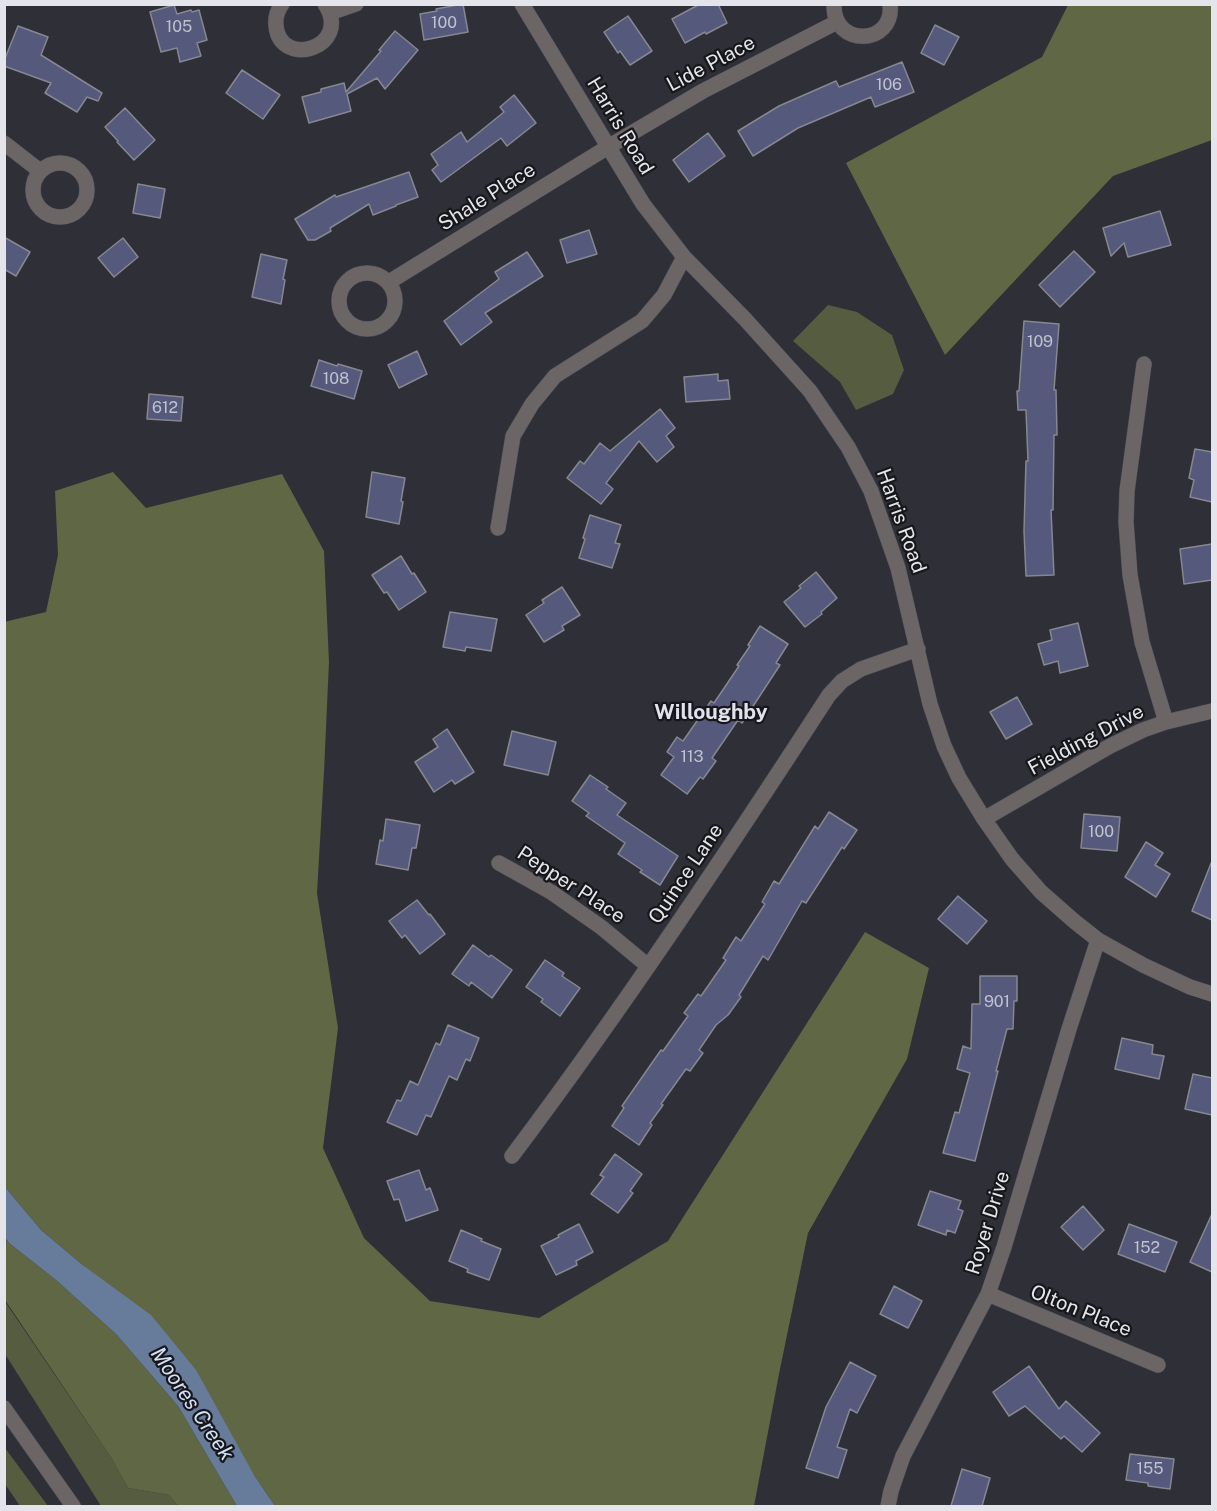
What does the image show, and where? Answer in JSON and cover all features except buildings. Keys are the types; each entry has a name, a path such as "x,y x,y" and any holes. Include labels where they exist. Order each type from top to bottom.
{"street":[{"path":"282,4 276,19 277,31 284,42 294,49 307,50 319,46 327,37 332,25 328,9 356,4"},
{"name":"Harris Road","path":"522,4 643,204 684,256 810,391 848,447 871,490 898,568 930,704 944,746 959,778 984,819 1012,859 1041,892 1098,940 1143,965 1190,987 1212,994"},
{"path":"834,4 837,22 843,30 863,37 873,35 882,29 888,20 890,4"},
{"name":"Lide Place","path":"608,147 703,91 837,22"},
{"path":"4,143 40,171"},
{"name":"Shale Place","path":"389,282 608,147"},
{"path":"498,528 513,436 532,404 555,376 642,321 664,295 684,256"},
{"path":"1144,364 1127,490 1126,522 1130,575 1142,642 1166,722"},
{"name":"Quince Lane","path":"512,1156 553,1102 746,824 829,695 842,681 861,669 918,649"},
{"name":"Fielding Drive","path":"984,819 1143,730 1212,711"},
{"name":"Pepper Place","path":"499,863 551,892 601,927 648,966"},
{"name":"Royer Drive","path":"888,1506 903,1456 988,1294 1098,940"},
{"name":"Olton Place","path":"988,1294 1158,1365"},
{"path":"4,1408 73,1506"}],"green space":[{"path":"1068,5 1212,5 1212,140 1113,176 945,355 846,163 1042,57"},
{"path":"828,305 857,312 892,335 904,370 893,394 856,410 840,382 793,341"},
{"path":"113,472 146,508 282,474 324,551 329,662 317,893 338,1028 323,1148 364,1238 430,1301 539,1318 668,1241 865,932 929,968 907,1059 808,1233 754,1506 275,1506 254,1475 84,1266 41,1230 5,1187 4,622 46,612 58,555 55,491"},
{"path":"4,1238 56,1280 117,1335 178,1406 237,1506 178,1506 169,1495 128,1488 112,1459 5,1300"},
{"path":"4,1300 112,1459 128,1488 169,1495 178,1506 101,1506 5,1354"},
{"path":"4,1448 48,1506 20,1506 5,1484"}],"water":[{"name":"Moores Creek","path":"5,1187 41,1230 84,1266 151,1315 196,1370 254,1475 275,1506 237,1506 178,1406 117,1335 56,1280 9,1243 5,1238"}],"district":[{"name":"Willoughby","path":"711,713"}]}
